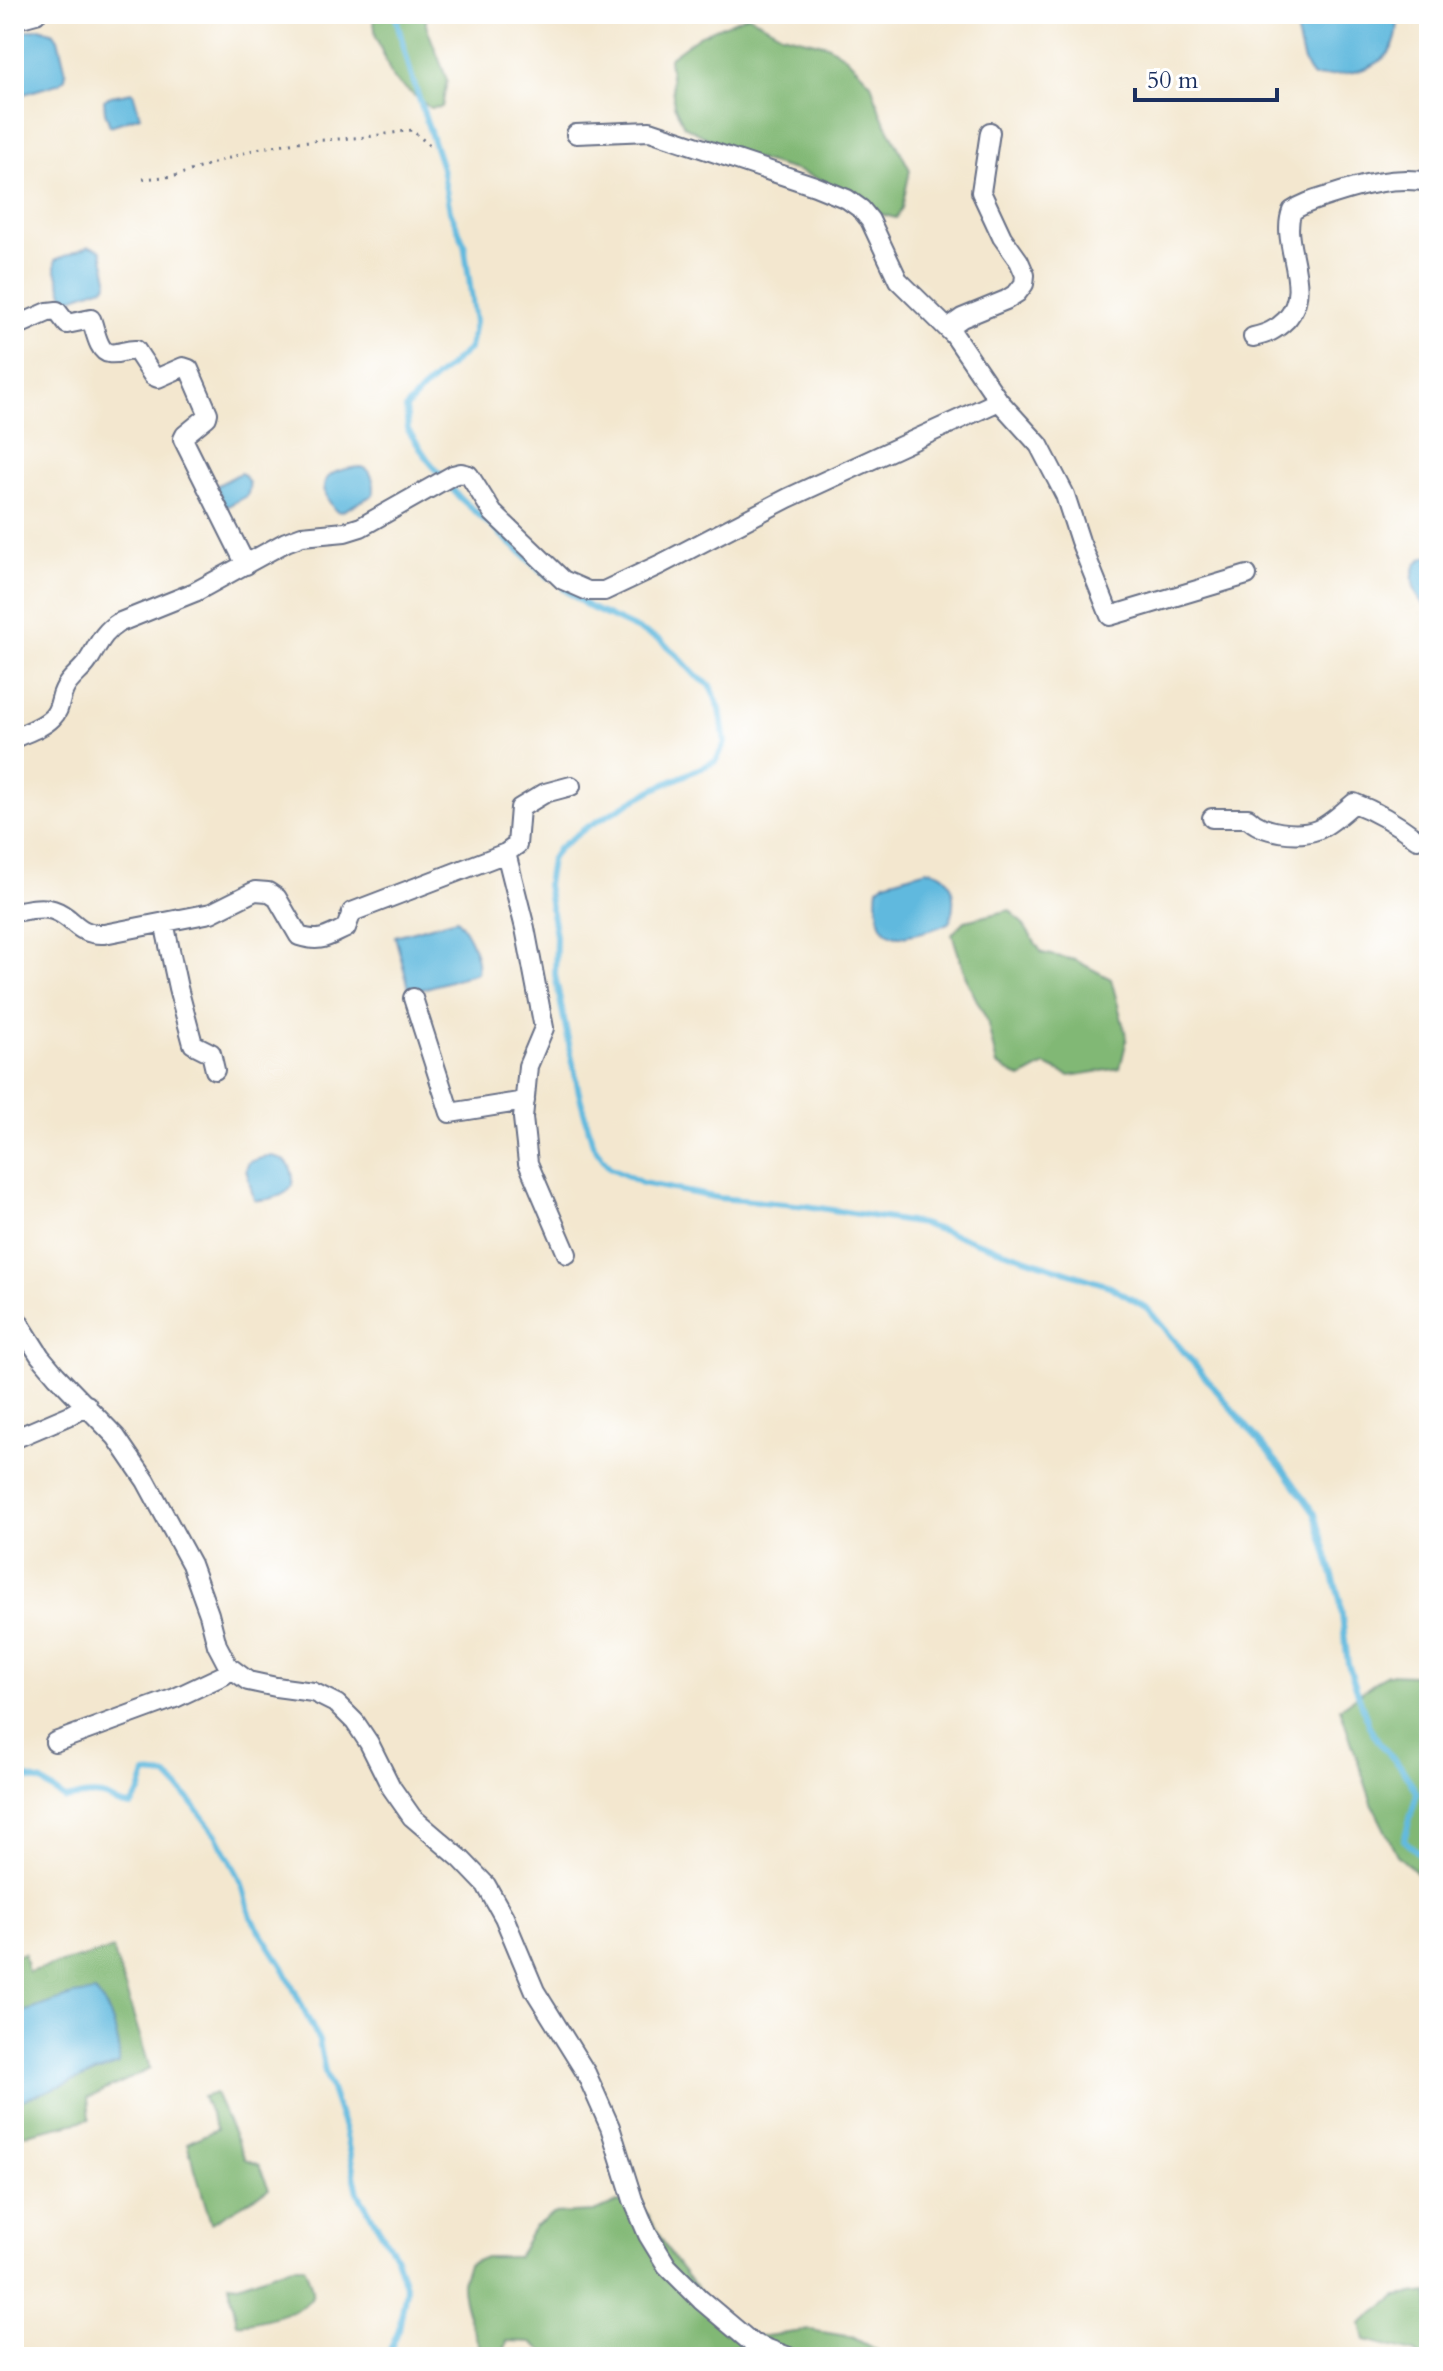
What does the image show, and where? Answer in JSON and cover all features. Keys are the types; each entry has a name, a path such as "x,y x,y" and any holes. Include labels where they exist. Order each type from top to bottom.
{"street":[{"path":"14,20 36,14"},
{"path":"576,134 650,131 815,186 847,199 861,209 870,220 898,280 948,328 999,401 1026,429 1053,470 1110,616 1247,575"},
{"path":"948,328 962,318 1006,300 1024,284 1025,275 1019,261 1002,237 981,192 990,132"},
{"path":"1253,337 1273,332 1294,306 1298,285 1290,226 1292,211 1309,201 1354,187 1410,179 1429,182"},
{"path":"14,327 57,311 67,324 91,319 105,352 136,350 153,376 158,378 183,367 189,369 208,413 185,435 185,445 246,565"},
{"path":"14,738 45,724 55,715 60,708 64,689 86,664 107,630 118,623 195,592 286,542 302,536 345,532 361,527 453,475 469,475 473,486 493,513 563,580 588,591 604,591 788,498 999,401"},
{"path":"14,912 54,910 89,935 104,934 211,913 255,891 268,892 277,898 299,936 322,940 346,928 352,912 506,853 517,845 520,808 545,793 571,786"},
{"path":"1212,818 1248,818 1267,829 1312,832 1354,803 1396,823 1417,839"},
{"path":"506,853 525,928 544,1028 528,1066 523,1118 528,1163 567,1254"},
{"path":"164,922 193,1044 211,1053 215,1070"},
{"path":"413,998 450,1113 525,1101"},
{"path":"14,1315 40,1356 116,1437 161,1506 191,1564 217,1645 231,1669 248,1681 313,1692 337,1704 355,1722 369,1743 391,1787 412,1817 486,1885 535,1991 586,2073 610,2127 633,2200 648,2235 667,2266 752,2343 785,2356"},
{"path":"14,1439 87,1405"},
{"path":"55,1742 175,1698 231,1669"}],"path":[{"path":"143,179 175,176 256,149 296,142 412,130 430,146"}],"green space":[{"path":"373,14 426,14 426,25 447,80 442,107 430,108 393,79 376,37"},
{"path":"748,15 782,34 827,45 846,57 871,83 881,114 910,170 902,208 896,218 877,213 860,196 801,172 736,153 684,126 674,105 669,58 699,36"},
{"path":"1010,910 1042,953 1075,960 1111,979 1127,1039 1120,1068 1070,1076 1045,1065 1021,1078 997,1065 987,1020 968,983 952,934 965,921"},
{"path":"1387,1674 1414,1675 1429,1686 1429,1908 1420,1876 1397,1855 1373,1806 1340,1708"},
{"path":"113,1949 150,2069 88,2098 90,2119 14,2137 14,1956 24,1953 28,1972"},
{"path":"215,2093 245,2159 259,2165 269,2189 211,2223 187,2143 217,2129 203,2097"},
{"path":"618,2202 641,2206 675,2261 734,2336 766,2336 810,2330 852,2337 889,2357 544,2357 543,2351 531,2342 507,2341 503,2357 487,2357 474,2333 464,2300 462,2283 468,2264 485,2257 517,2257 534,2227 553,2214 594,2212"},
{"path":"292,2266 304,2266 312,2289 308,2302 278,2316 237,2323 229,2284 238,2285"},
{"path":"1429,2292 1429,2357 1418,2357 1417,2353 1365,2340 1361,2324 1397,2296"}],"water":[{"path":"1290,14 1397,14 1397,32 1393,47 1373,65 1345,74 1313,77 1305,63"},
{"path":"40,28 54,33 58,39 65,78 60,83 14,97 14,34"},
{"path":"133,92 140,116 110,126 104,100"},
{"path":"89,246 100,249 102,253 108,278 106,286 69,299 64,297 55,260"},
{"path":"362,467 372,478 373,495 341,512 336,511 325,491 327,478 341,470"},
{"path":"240,473 248,482 247,496 226,507 216,486"},
{"path":"1429,556 1429,608 1414,589 1413,572 1421,560"},
{"path":"927,870 944,875 949,881 953,896 950,922 906,936 888,932 879,915 878,888 885,882"},
{"path":"457,919 472,945 477,959 477,973 412,992 395,936"},
{"path":"268,1156 280,1158 288,1164 293,1185 286,1193 254,1200 246,1169 249,1162"},
{"path":"95,1992 114,2025 119,2064 20,2101 14,2100 14,2015 74,1995"}],"waterway":[{"path":"395,14 442,168 450,211 464,243 475,322 470,348 406,408 408,430 460,498 548,577"},
{"path":"564,589 589,607 660,640 696,676 710,685 720,709 725,743 716,761 652,790 587,827 558,849 551,860 547,885 556,936 555,975 593,1145 609,1167 642,1183 719,1198 807,1206 922,1224 1109,1286 1147,1308 1286,1473 1315,1514 1340,1600 1348,1664 1369,1726 1417,1793 1404,1840 1429,1862"},
{"path":"14,1774 42,1782 65,1799 101,1796 131,1806 146,1774 167,1776 217,1836 241,1881 251,1917 283,1967 319,2041 325,2072 345,2131 358,2193 396,2257 406,2289 399,2329 387,2357"}]}
